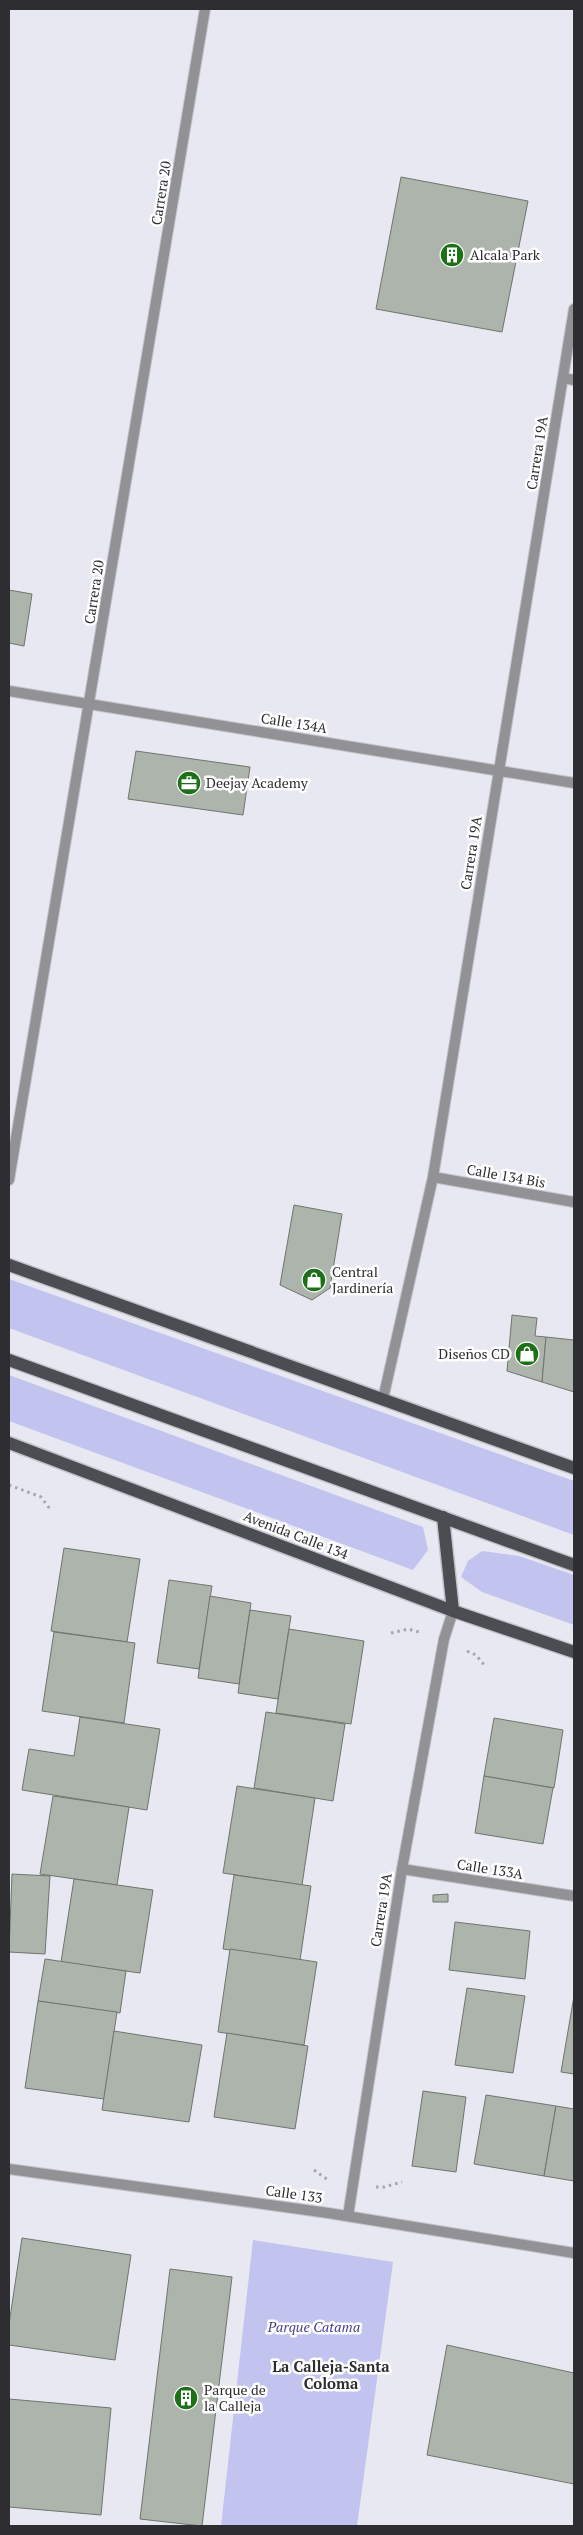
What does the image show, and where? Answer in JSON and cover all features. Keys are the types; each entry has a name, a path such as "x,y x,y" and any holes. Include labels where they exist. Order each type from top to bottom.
{"main road":[{"path":"9,1266 574,1468"},
{"path":"9,1360 574,1565"},
{"name":"Avenida Calle 134","path":"9,1443 453,1611 574,1652"},
{"path":"443,1517 453,1611"}],"street":[{"name":"Carrera 20","path":"9,1180 206,9"},
{"name":"Carrera 19A","path":"383,1399 433,1178 574,309"},
{"path":"563,378 574,380"},
{"name":"Calle 134A","path":"9,690 574,784"},
{"name":"Calle 134 Bis","path":"433,1178 574,1202"},
{"name":"Carrera 19A","path":"348,2216 402,1869 444,1639 453,1611"},
{"name":"Calle 133A","path":"402,1869 574,1896"},
{"name":"Calle 133","path":"9,2169 348,2216 574,2253"}],"path":[{"path":"9,1485 41,1497 50,1509"}],"green space":[{"path":"9,1279 574,1481 574,1535 9,1328"},
{"path":"9,1375 423,1527 428,1550 413,1570 9,1421"},
{"path":"482,1551 519,1556 574,1575 574,1625 482,1592 461,1577 468,1561"},
{"name":"Parque Catama","path":"253,2240 393,2262 357,2526 221,2526"}],"building":[{"name":"Alcala Park","path":"401,177 528,201 502,332 376,309"},
{"path":"9,590 32,594 24,646 9,643"},
{"name":"Deejay Academy","path":"136,751 250,767 243,815 128,799"},
{"path":"294,1205 342,1214 330,1288 312,1300 280,1285"},
{"name":"Diseños CD","path":"512,1315 537,1318 535,1336 546,1337 542,1382 507,1371"},
{"path":"546,1337 574,1340 574,1392 542,1382"},
{"path":"64,1548 140,1559 127,1642 51,1631"},
{"path":"169,1580 212,1586 199,1669 157,1663"},
{"path":"210,1596 251,1603 239,1684 198,1678"},
{"path":"250,1610 291,1616 278,1699 238,1693"},
{"path":"289,1629 364,1641 351,1724 276,1713"},
{"path":"54,1632 135,1643 124,1723 42,1711"},
{"path":"266,1712 345,1724 333,1801 254,1788"},
{"path":"80,1717 160,1729 147,1810 22,1790 29,1749 74,1756"},
{"path":"494,1718 563,1730 554,1788 484,1776"},
{"path":"484,1776 553,1788 543,1844 475,1833"},
{"path":"237,1786 315,1798 302,1885 223,1873"},
{"path":"53,1796 129,1807 117,1885 40,1874"},
{"path":"12,1874 50,1876 45,1954 9,1952"},
{"path":"234,1875 311,1886 300,1960 223,1949"},
{"path":"74,1879 153,1890 140,1973 61,1962"},
{"path":"448,1894 448,1902 433,1902 433,1895"},
{"path":"455,1922 530,1931 525,1979 449,1970"},
{"path":"230,1949 317,1962 304,2045 218,2032"},
{"path":"45,1959 126,1971 120,2013 38,2001"},
{"path":"467,1988 525,1996 513,2073 455,2065"},
{"path":"574,1996 574,2074 561,2072"},
{"path":"38,2001 117,2012 104,2099 25,2088"},
{"path":"114,2031 202,2045 189,2122 102,2110"},
{"path":"227,2033 308,2046 295,2129 214,2117"},
{"path":"423,2091 466,2097 456,2172 412,2166"},
{"path":"486,2095 556,2106 544,2176 474,2164"},
{"path":"556,2106 574,2109 574,2181 544,2176"},
{"path":"22,2238 131,2255 115,2360 9,2345 9,2324"},
{"name":"Parque de la Calleja","path":"170,2269 232,2277 202,2526 140,2519"},
{"path":"447,2345 574,2373 574,2484 427,2455"},
{"path":"9,2399 111,2408 101,2515 9,2507"}],"place":[{"name":"Alcala Park","path":"452,255"},
{"name":"Deejay Academy","path":"189,783"},
{"name":"Central Jardinería","path":"314,1280"},
{"name":"Diseños CD","path":"527,1354"},
{"name":"Parque de la Calleja","path":"186,2398"}],"district":[{"name":"La Calleja-Santa Coloma","path":"331,2376"}]}
